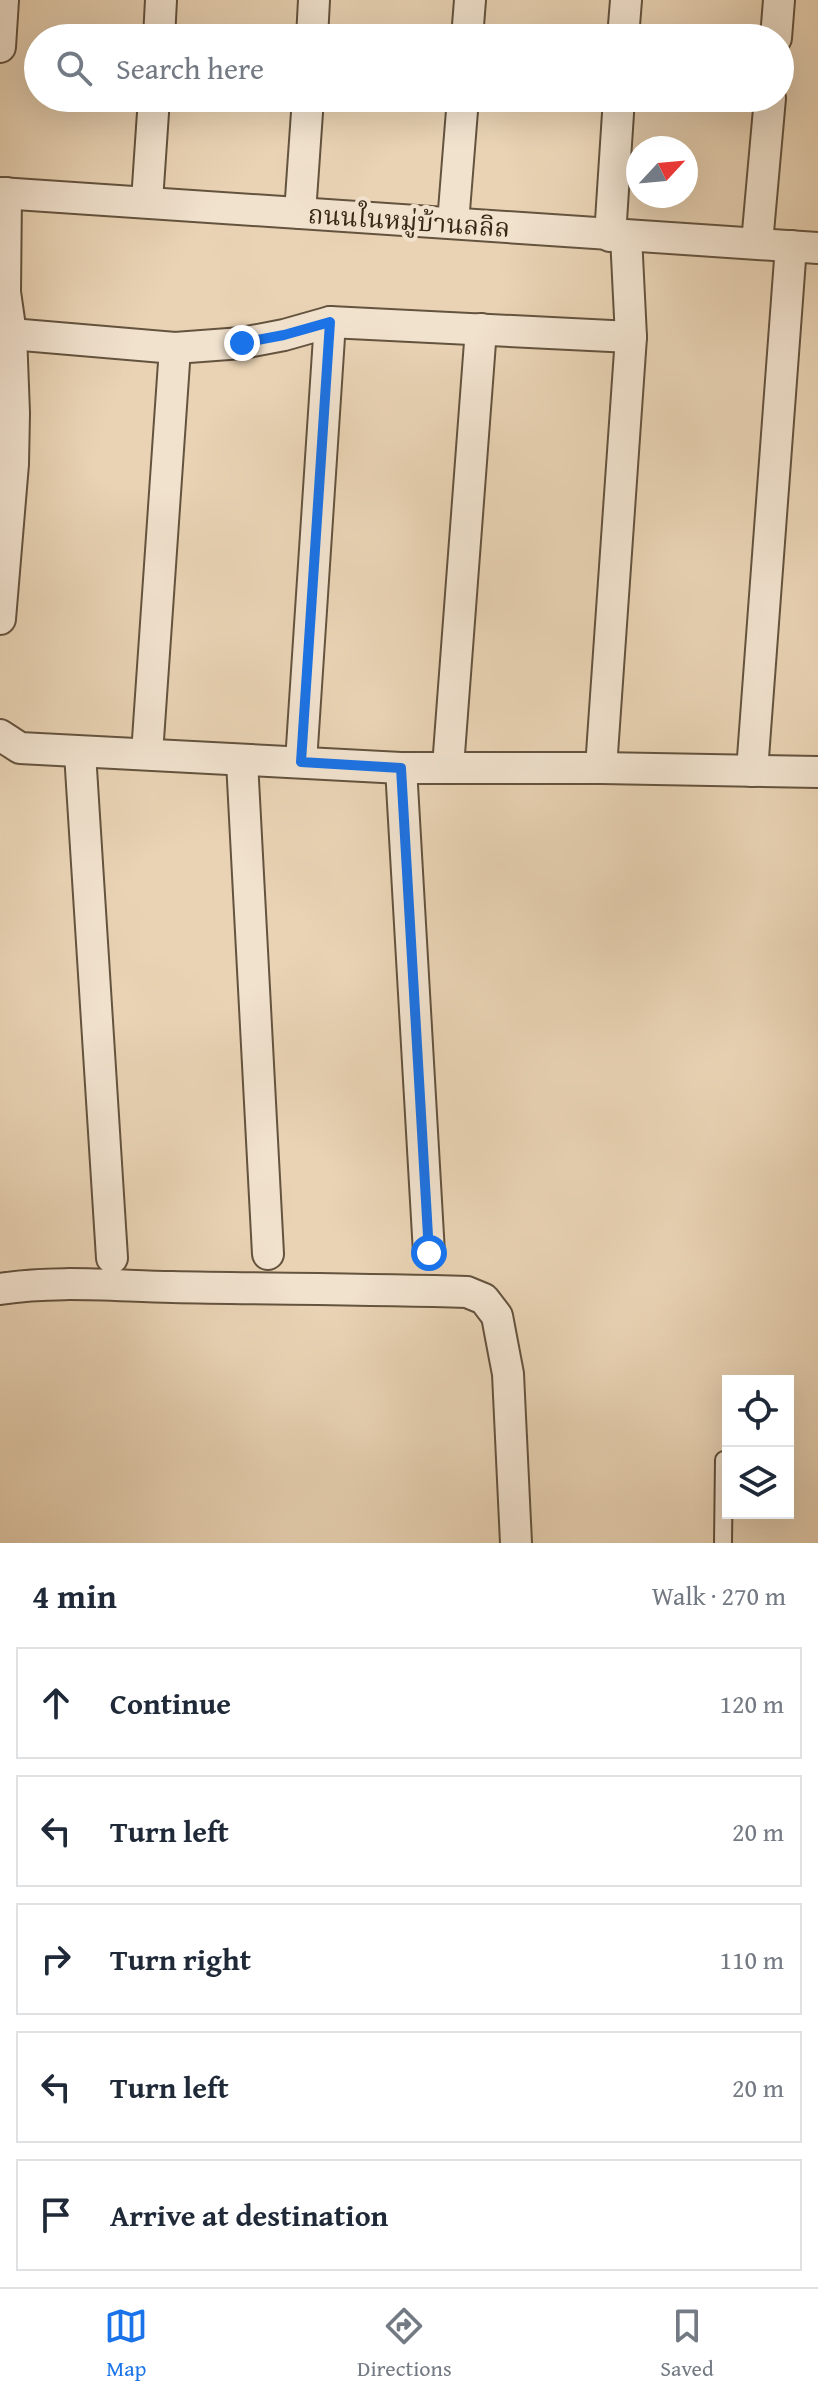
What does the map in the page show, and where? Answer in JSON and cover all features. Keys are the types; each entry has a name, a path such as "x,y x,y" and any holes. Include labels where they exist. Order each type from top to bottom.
{"street":[{"path":"0,47 3,0"},
{"path":"160,24 161,0"},
{"path":"313,24 314,0"},
{"path":"468,24 470,0"},
{"path":"624,24 626,0"},
{"path":"777,24 779,0"},
{"path":"147,201 153,112"},
{"path":"300,213 307,112"},
{"path":"453,223 462,112"},
{"path":"601,768 631,337 618,236 619,112"},
{"path":"757,243 769,112"},
{"path":"0,619 13,464 11,334 5,292 3,193"},
{"name":"ถนนในหมู่บ้านลลิล","path":"3,193 804,247"},
{"path":"752,771 804,247"},
{"path":"11,334 175,348 242,343 330,322 631,337"},
{"path":"301,762 330,322"},
{"path":"448,767 481,329"},
{"path":"147,754 175,348"},
{"path":"0,735 20,748 242,761 401,768 818,772"},
{"path":"80,753 112,1258"},
{"path":"242,761 268,1254"},
{"path":"401,768 429,1253"},
{"path":"0,1289 69,1283 131,1287 335,1288 467,1292 484,1299 497,1316 508,1374 516,1543"}],"lane":[{"path":"723,1519 723,1543"}],"route":[{"path":"242,343 330,322 301,762 401,768 429,1253"}]}
